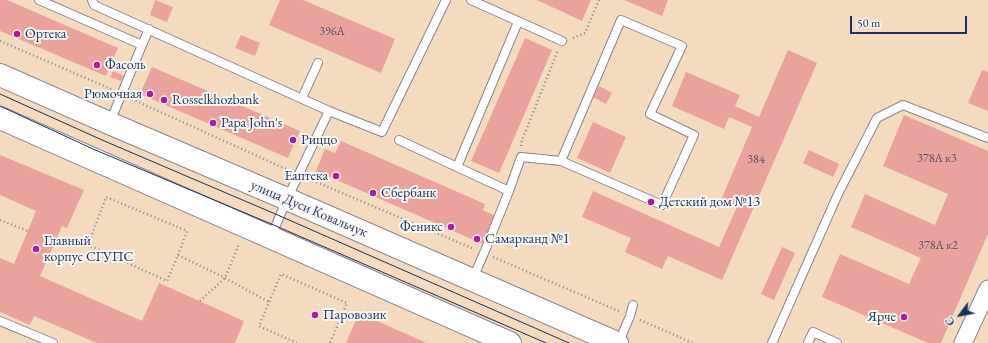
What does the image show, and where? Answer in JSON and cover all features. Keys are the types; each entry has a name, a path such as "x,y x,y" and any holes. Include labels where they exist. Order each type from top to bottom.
{"main road":[{"name":"улица Дуси Ковальчук","path":"0,75 618,343"},
{"path":"0,118 510,343"}],"street":[{"path":"963,343 988,289"}],"lane":[{"path":"39,0 142,45"},
{"path":"92,0 94,5 329,110 382,132 446,0"},
{"path":"471,0 562,41"},
{"path":"472,280 509,191 521,157 560,161 662,205 694,136 650,114 682,46 621,20 560,161"},
{"path":"457,167 518,22"},
{"path":"109,123 150,29"},
{"path":"302,98 318,63"},
{"path":"772,343 838,194 877,118 903,105 988,138"},
{"path":"271,238 287,199 329,110"},
{"path":"399,140 509,191"},
{"path":"618,343 630,316 633,305"},
{"path":"0,321 53,343"},
{"path":"808,343 812,332 837,343"}],"path":[{"path":"0,41 122,94 299,175 693,343"},
{"path":"521,157 521,143 536,106"},
{"path":"56,239 88,245 167,281 187,231 106,197 88,245"},
{"path":"0,220 28,230"},
{"path":"200,301 225,278 239,244"},
{"path":"178,255 269,302"},
{"path":"297,343 259,326 281,274 347,303 330,343"}],"building":[{"path":"0,0 7,0 118,48 106,76 0,31"},
{"path":"155,0 173,7 167,22 150,15"},
{"path":"280,0 303,0 395,39 381,73 269,25"},
{"path":"537,0 591,0 582,21"},
{"path":"624,0 668,0 662,16"},
{"path":"241,35 260,43 255,56 235,48"},
{"path":"525,38 552,50 499,173 471,161"},
{"path":"788,50 817,63 722,280 668,256 662,269 625,252 631,238 582,217 593,191 719,247 737,207 721,200 752,127 729,117 724,129 672,106 686,72 740,95 735,106 759,117"},
{"path":"152,67 300,131 288,158 140,94"},
{"path":"982,70 988,72 988,111 968,103"},
{"path":"113,71 124,76 121,81 110,77"},
{"path":"599,86 612,93 606,104 593,97"},
{"path":"904,115 988,151 988,234 941,343 928,343 822,297 840,254 909,284 921,258 851,227 865,194 935,225 948,194 883,166"},
{"path":"593,122 626,137 610,173 577,158"},
{"path":"341,141 485,204 483,210 495,216 483,244 316,171 325,149 335,153"},
{"path":"809,150 839,164 833,177 803,163"},
{"name":"Главный корпус СГУПС","path":"0,155 84,190 67,228 62,226 40,276 142,321 159,283 244,321 235,343 97,343 34,316 30,325 0,312 0,258 14,264 36,211 0,195"},
{"path":"782,247 795,253 774,300 761,294"},
{"path":"359,313 427,343 346,343"}],"tram line":[{"path":"0,94 102,140 280,216 569,343"},
{"path":"0,106 93,149 276,226 546,343"}],"place":[{"name":"Ортека","path":"17,34"},
{"name":"Фасоль","path":"97,65"},
{"name":"Рюмочная","path":"150,94"},
{"name":"Rosselkhozbank","path":"164,100"},
{"name":"Papa John's","path":"213,123"},
{"name":"Риццо","path":"293,140"},
{"name":"Еаптека","path":"336,176"},
{"name":"Сбербанк","path":"373,193"},
{"name":"Детский дом №13","path":"651,202"},
{"name":"Феникс","path":"451,227"},
{"name":"Самарканд №1","path":"477,239"},
{"name":"Главный корпус СГУПС","path":"36,249"},
{"name":"Паровозик","path":"315,315"},
{"name":"Ярче","path":"904,317"}]}
